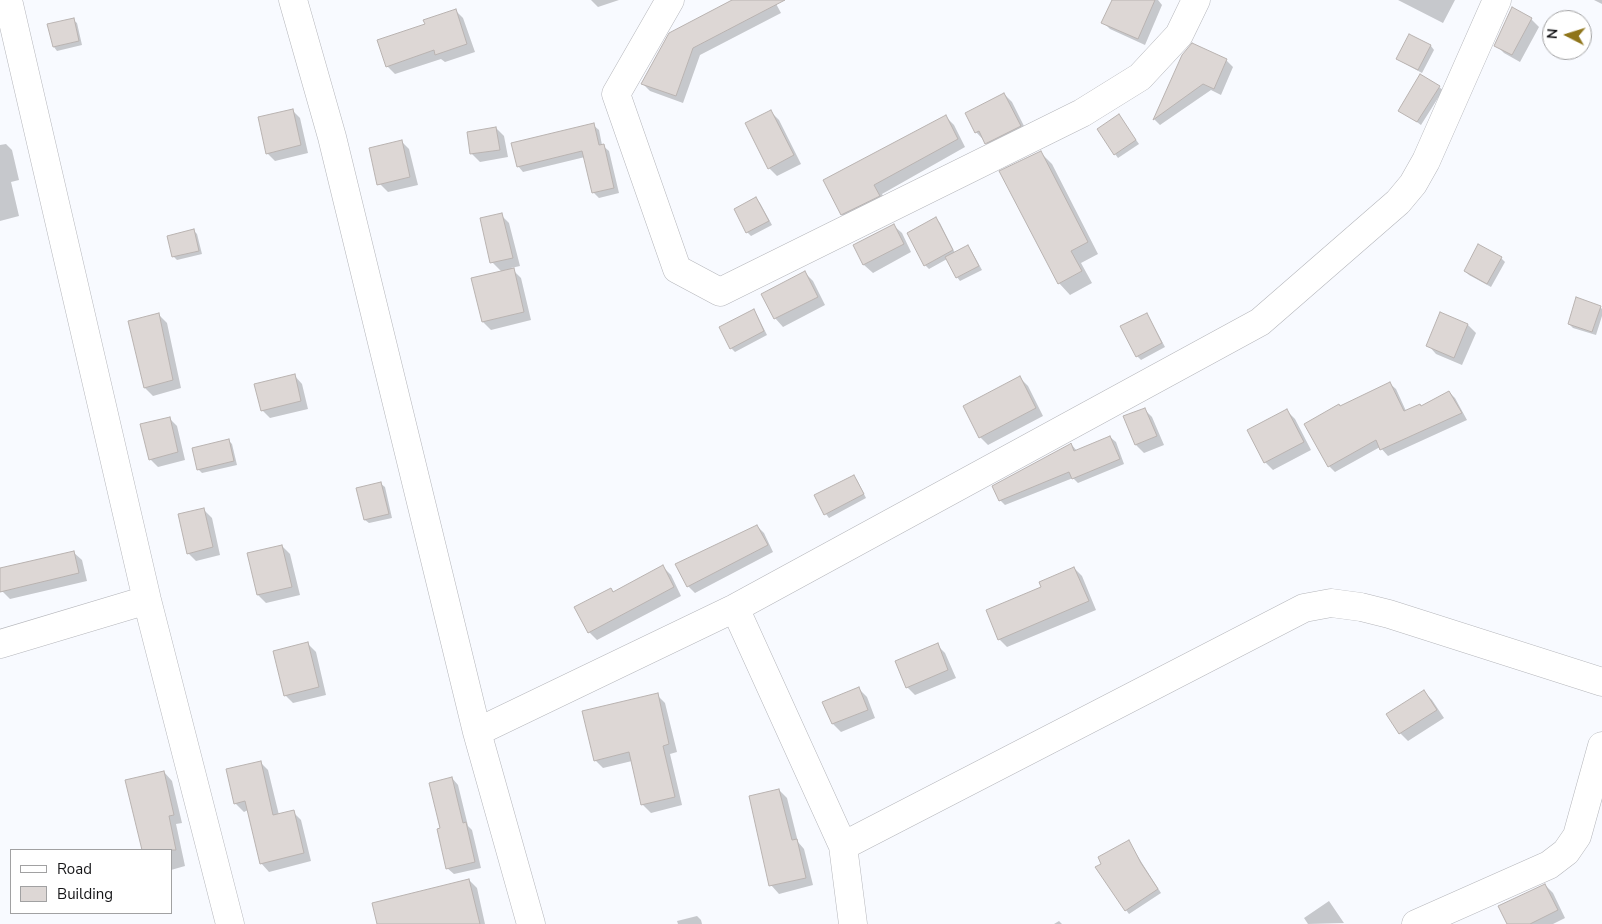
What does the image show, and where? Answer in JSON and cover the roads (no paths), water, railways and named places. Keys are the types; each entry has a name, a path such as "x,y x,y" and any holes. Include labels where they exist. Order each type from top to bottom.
{"street":[{"path":"8,0 147,600 230,924"},
{"path":"293,0 332,137 477,732 531,924"},
{"path":"670,0 616,94 676,269 720,292 1082,113 1140,77 1179,35 1196,0"},
{"path":"477,732 735,608 1237,336 1277,310 1398,202 1413,184 1426,161 1497,0"},
{"path":"0,644 147,600"},
{"path":"843,846 1304,608 1331,603 1361,607 1389,614 1602,682"},
{"path":"735,608 843,846 853,924"},
{"path":"1416,924 1549,866 1566,852 1577,836 1602,746"}]}
